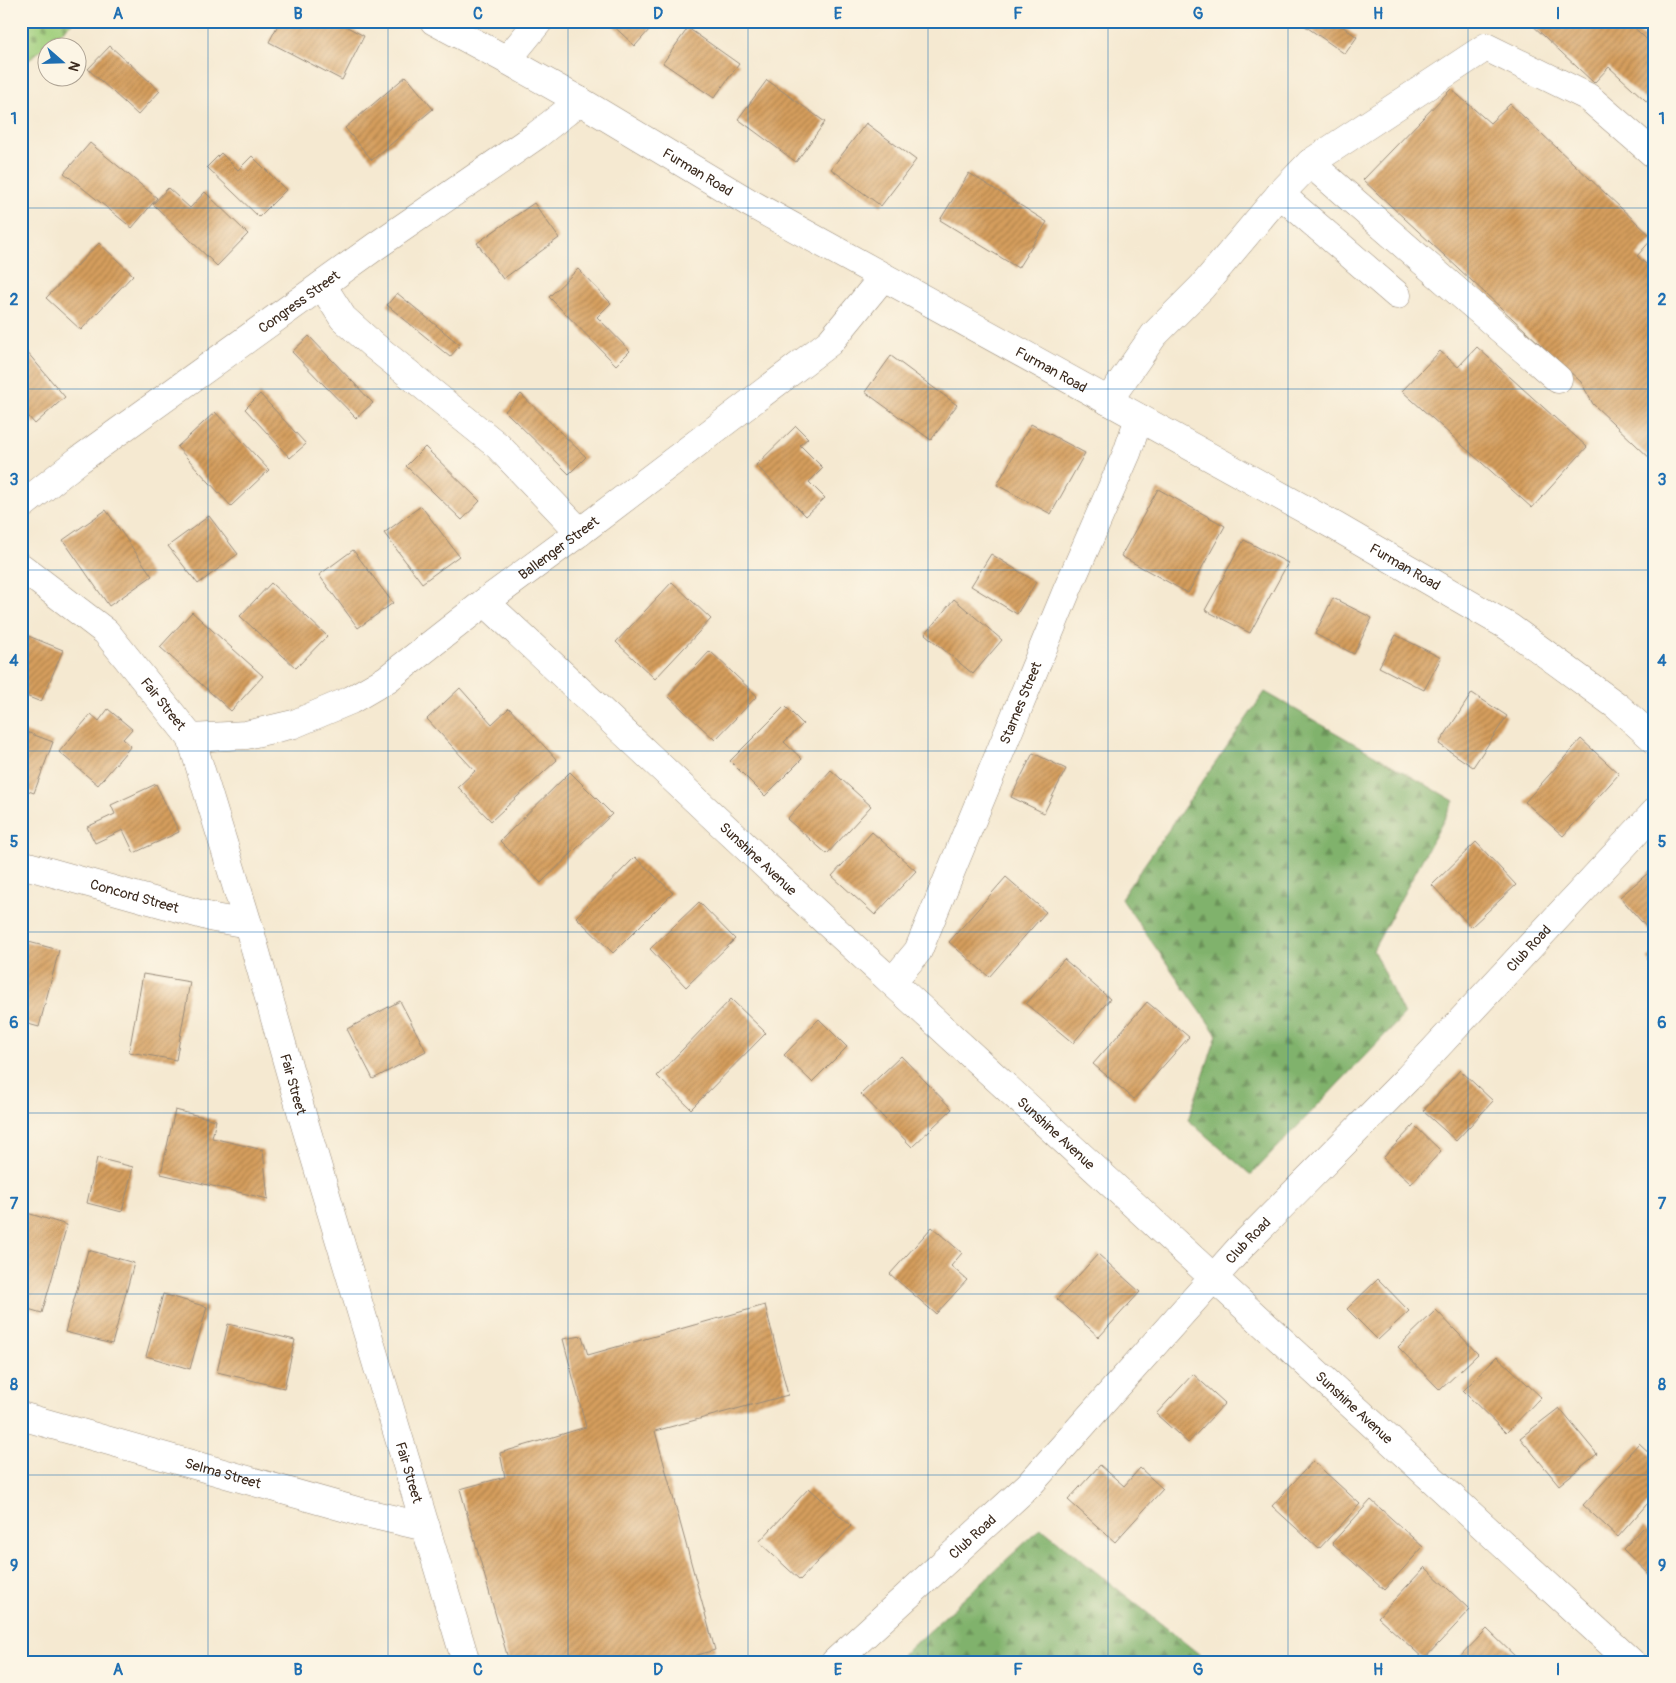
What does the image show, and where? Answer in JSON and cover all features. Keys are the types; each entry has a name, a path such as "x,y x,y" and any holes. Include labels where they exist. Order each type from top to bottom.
{"street":[{"name":"Furman Road","path":"434,21 580,101 748,202 1335,526 1509,628 1616,706 1655,740"},
{"path":"507,60 539,21"},
{"path":"1108,401 1154,335 1202,287 1280,194 1310,163 1486,47 1588,97 1655,155"},
{"name":"Congress Street","path":"21,506 79,460 322,285 537,135 580,101"},
{"path":"1310,163 1558,379"},
{"path":"1280,194 1397,295"},
{"name":"Ballenger Street","path":"191,738 246,735 294,724 351,700 386,679 830,342 883,277"},
{"path":"322,285 343,318 498,446 580,532"},
{"name":"Starnes Street","path":"892,982 918,951 1067,590 1127,453 1139,418"},
{"name":"Fair Street","path":"21,567 106,632 191,738 248,924 303,1118 466,1662"},
{"name":"Sunshine Avenue","path":"485,602 788,887 1631,1662"},
{"name":"Club Road","path":"835,1662 1029,1485 1240,1248 1414,1072 1655,812"},
{"name":"Concord Street","path":"21,864 214,918 248,924"},
{"name":"Selma Street","path":"21,1416 357,1511 426,1527"}],"green space":[{"path":"21,21 74,21 54,38 38,38 38,52 21,67"},
{"path":"1265,692 1454,801 1373,950 1404,1015 1251,1175 1188,1120 1217,1035 1121,898"},
{"path":"1041,1528 1209,1662 895,1662"}],"building":[{"path":"280,21 336,21 364,36 342,80 269,42"},
{"path":"608,21 657,21 635,46"},
{"path":"1298,21 1335,21 1357,37 1345,54"},
{"path":"1528,21 1627,21 1655,47 1655,109 1609,67 1594,83"},
{"path":"688,28 739,64 714,98 663,63"},
{"path":"110,46 160,91 138,115 88,69"},
{"path":"406,76 433,109 372,160 345,128"},
{"path":"767,80 825,122 796,162 738,119"},
{"path":"1451,89 1490,123 1510,104 1653,238 1637,256 1655,272 1655,463 1593,404 1581,382 1363,180"},
{"path":"866,123 916,160 881,206 831,169"},
{"path":"90,143 157,198 132,228 64,173"},
{"path":"221,153 238,170 252,156 286,190 259,217 207,167"},
{"path":"969,173 1047,222 1018,268 940,220"},
{"path":"168,188 190,208 205,192 248,234 217,266 153,204"},
{"path":"534,203 559,238 503,279 477,243"},
{"path":"99,243 133,275 81,330 46,298"},
{"path":"578,269 611,303 597,317 630,351 616,365 549,297"},
{"path":"397,293 460,345 450,357 387,305"},
{"path":"309,336 373,403 356,418 292,352"},
{"path":"21,345 65,397 35,424 21,408"},
{"path":"1477,347 1587,447 1532,508 1402,391 1440,351 1458,367"},
{"path":"891,356 957,405 931,440 865,392"},
{"path":"260,394 306,444 290,458 245,409"},
{"path":"521,394 586,457 569,474 505,411"},
{"path":"215,412 269,470 231,506 177,447"},
{"path":"1031,424 1085,453 1051,514 997,485"},
{"path":"796,426 808,438 800,445 823,468 809,482 825,498 806,516 756,465"},
{"path":"425,447 480,501 462,520 406,466"},
{"path":"1158,489 1225,526 1188,593 1121,556"},
{"path":"421,506 459,556 422,583 384,533"},
{"path":"106,510 152,576 109,606 63,540"},
{"path":"209,516 238,554 198,584 168,546"},
{"path":"1244,540 1288,563 1250,633 1205,610"},
{"path":"353,550 393,603 358,628 319,575"},
{"path":"991,554 1036,582 1017,614 971,586"},
{"path":"672,582 711,619 655,679 616,642"},
{"path":"271,583 327,636 296,668 240,616"},
{"path":"1333,598 1372,618 1354,654 1315,634"},
{"path":"954,599 1002,640 973,674 925,634"},
{"path":"192,612 263,676 231,711 160,647"},
{"path":"21,633 63,650 41,702 21,694"},
{"path":"1396,635 1441,658 1424,690 1379,667"},
{"path":"710,651 757,696 715,740 668,696"},
{"path":"460,688 492,724 509,708 557,760 491,821 458,787 475,771 427,719"},
{"path":"1472,693 1507,716 1473,767 1439,744"},
{"path":"785,706 803,724 784,742 802,759 765,796 730,761"},
{"path":"108,709 132,729 123,739 131,746 98,785 59,752 91,714 99,721"},
{"path":"21,730 53,742 34,793 21,788"},
{"path":"1581,739 1619,774 1563,836 1525,802"},
{"path":"1033,753 1066,769 1044,813 1011,797"},
{"path":"831,770 871,806 827,854 787,819"},
{"path":"570,772 612,814 541,883 500,841"},
{"path":"156,784 179,832 134,853 123,830 95,843 87,827 115,814 111,805"},
{"path":"872,832 916,871 875,915 832,876"},
{"path":"1476,842 1516,885 1471,927 1432,885"},
{"path":"635,857 673,893 613,953 576,917"},
{"path":"1655,867 1655,937 1620,897"},
{"path":"1006,877 1046,912 989,977 949,942"},
{"path":"699,902 735,939 686,987 650,949"},
{"path":"21,940 59,950 39,1027 21,1022"},
{"path":"1655,952 1655,967 1647,959"},
{"path":"1064,959 1110,999 1073,1043 1026,1004"},
{"path":"143,974 190,982 176,1060 129,1052"},
{"path":"731,999 766,1033 691,1109 657,1076"},
{"path":"400,1001 426,1051 373,1079 347,1029"},
{"path":"1147,1002 1189,1037 1134,1099 1093,1064"},
{"path":"819,1019 847,1047 812,1082 784,1055"},
{"path":"901,1056 952,1109 912,1147 861,1094"},
{"path":"1460,1070 1493,1101 1456,1141 1423,1111"},
{"path":"175,1110 216,1120 212,1138 263,1150 268,1199 161,1174"},
{"path":"1414,1125 1441,1151 1411,1184 1383,1158"},
{"path":"97,1158 133,1167 122,1212 87,1203"},
{"path":"27,1213 67,1225 42,1313 21,1307 21,1232"},
{"path":"932,1227 962,1253 951,1266 967,1280 936,1314 890,1274"},
{"path":"88,1250 134,1263 112,1344 65,1332"},
{"path":"1098,1254 1140,1292 1099,1337 1057,1299"},
{"path":"1378,1279 1409,1311 1378,1340 1347,1309"},
{"path":"163,1294 207,1307 190,1369 146,1356"},
{"path":"765,1305 788,1395 655,1431 715,1650 673,1662 509,1662 460,1489 505,1477 500,1453 586,1427 563,1339 582,1336 588,1355"},
{"path":"1436,1310 1478,1354 1440,1390 1398,1347"},
{"path":"228,1324 295,1340 284,1388 217,1372"},
{"path":"1497,1356 1541,1397 1506,1433 1463,1391"},
{"path":"1193,1374 1225,1403 1188,1443 1156,1414"},
{"path":"1559,1408 1597,1454 1559,1485 1520,1438"},
{"path":"1639,1443 1655,1458 1655,1495 1618,1537 1583,1505"},
{"path":"1313,1461 1360,1504 1319,1549 1272,1506"},
{"path":"1100,1465 1124,1486 1140,1468 1163,1489 1115,1542 1068,1500"},
{"path":"809,1488 851,1526 800,1580 759,1542"},
{"path":"1371,1500 1423,1547 1384,1590 1332,1543"},
{"path":"1644,1527 1653,1536 1655,1534 1655,1575 1652,1577 1623,1549"},
{"path":"1425,1567 1470,1610 1424,1659 1378,1617"},
{"path":"1487,1629 1521,1662 1455,1662"}]}
